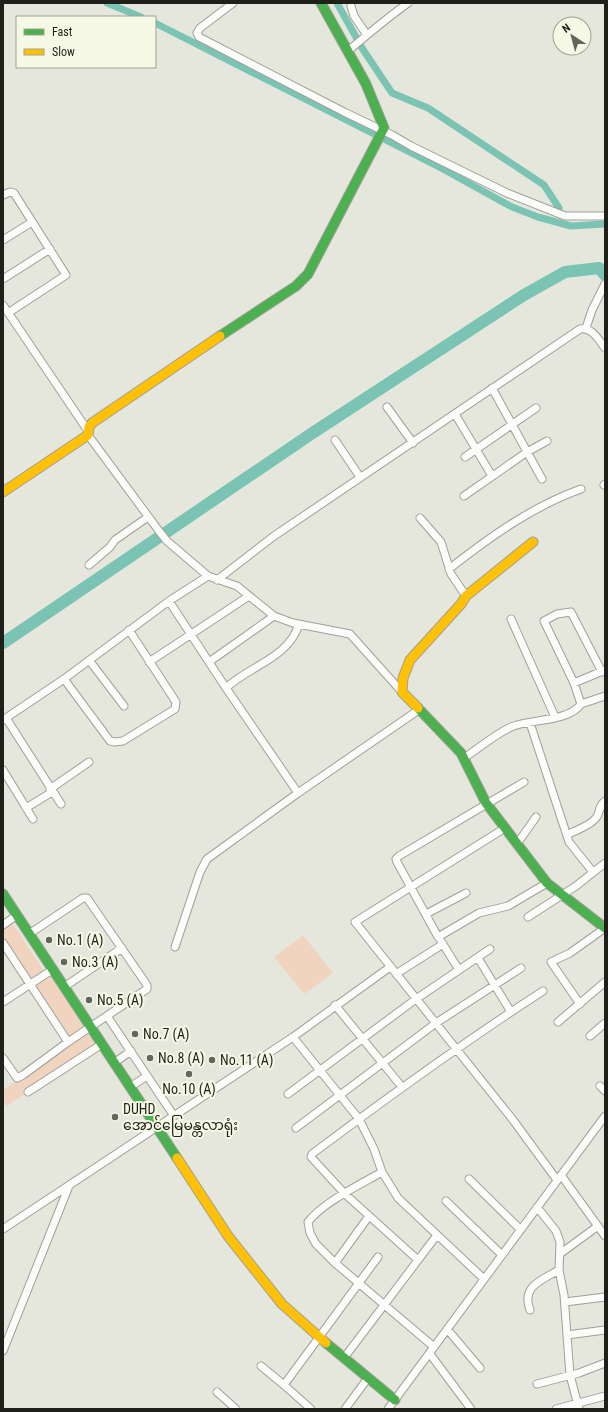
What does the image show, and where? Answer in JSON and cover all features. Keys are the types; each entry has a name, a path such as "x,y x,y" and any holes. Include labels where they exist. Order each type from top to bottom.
{"street":[{"path":"233,3 200,28 197,33 199,37 344,112 382,135 411,146 507,193 565,216 605,216"},
{"path":"3,492 88,433 92,423 300,283 311,269 382,135 384,125 350,49 321,3"},
{"path":"350,49 366,36 372,28 408,3"},
{"path":"351,6 354,16 366,36"},
{"path":"3,195 12,192 66,275 5,310 88,433 167,541 208,576 217,580 233,583 274,616 299,624 350,634 464,758 486,803 547,883 605,928 570,952 551,962 580,1004"},
{"path":"3,240 32,222"},
{"path":"3,279 50,250"},
{"path":"586,328 605,284"},
{"path":"217,580 270,539 580,329 586,328 590,330 605,348"},
{"path":"492,388 542,479"},
{"path":"387,407 413,443"},
{"path":"465,457 536,408"},
{"path":"455,414 492,476"},
{"path":"335,440 360,477"},
{"path":"464,496 527,452 547,441"},
{"path":"449,568 490,536 555,499 581,488"},
{"path":"89,565 110,547 114,540 148,517"},
{"path":"420,518 442,542 449,568 466,596"},
{"path":"402,692 403,678 410,660 466,596 533,542"},
{"path":"61,804 5,719 64,679 168,601 208,576"},
{"path":"149,662 249,596"},
{"path":"168,601 298,793"},
{"path":"574,683 603,671 574,615 568,611 557,614 544,621 574,683 581,704"},
{"path":"209,662 274,616"},
{"path":"512,619 555,717"},
{"path":"226,688 292,642 299,624"},
{"path":"64,679 110,741 119,742 175,709 176,702 129,630"},
{"path":"89,660 124,706"},
{"path":"464,758 512,727 555,717 578,708 581,704 605,696"},
{"path":"175,946 200,872 207,859 298,793 420,710"},
{"path":"530,723 567,835 578,854 594,872"},
{"path":"26,808 89,762"},
{"path":"3,770 33,819"},
{"path":"459,970 438,937 396,859 486,803 524,782"},
{"path":"567,835 594,820 598,815 600,805 605,801"},
{"path":"517,844 536,817"},
{"path":"505,828 355,921 605,1236"},
{"path":"528,917 563,894 605,863"},
{"path":"438,937 479,913 508,906 547,883"},
{"path":"426,914 466,893"},
{"path":"3,894 228,1236 277,1299 319,1337 395,1400"},
{"path":"3,1058 17,1078 20,1077 68,1042 147,989 147,986 122,948 87,898 83,898 29,934"},
{"path":"3,925 17,915"},
{"path":"3,943 68,1042"},
{"path":"396,974 443,944"},
{"path":"64,987 122,948"},
{"path":"288,1094 320,1072 416,999 490,949"},
{"path":"478,958 511,1012"},
{"path":"3,1229 293,1037 335,1005 390,967"},
{"path":"296,1128 436,1023 521,968"},
{"path":"3,1002 52,970"},
{"path":"558,1022 604,984"},
{"path":"418,1260 345,1194 311,1158 312,1154 456,1048 543,991"},
{"path":"335,1005 402,1087"},
{"path":"107,1016 174,1116"},
{"path":"590,1036 605,1023"},
{"path":"293,1037 359,1119 374,1149 382,1172 400,1200 484,1278"},
{"path":"28,1092 102,1044"},
{"path":"114,1062 131,1051"},
{"path":"130,1087 147,1076"},
{"path":"388,1409 430,1354 446,1329 501,1254 605,1116"},
{"path":"382,1172 312,1216 308,1222 312,1240 335,1263 434,1346"},
{"path":"469,1179 520,1229"},
{"path":"3,1352 69,1186"},
{"path":"446,1201 501,1254"},
{"path":"537,1207 556,1231 560,1242 561,1254 559,1270 565,1302 570,1375 578,1406"},
{"path":"335,1263 369,1216"},
{"path":"561,1254 598,1226"},
{"path":"344,1358 384,1303 437,1235"},
{"path":"284,1385 378,1257"},
{"path":"530,1310 527,1298 528,1292 537,1284 559,1270"},
{"path":"565,1302 605,1297"},
{"path":"446,1329 480,1368"},
{"path":"567,1335 605,1330"},
{"path":"430,1354 471,1409"},
{"path":"537,1384 605,1363"},
{"path":"260,1366 311,1409"},
{"path":"344,1409 368,1378"},
{"path":"217,1392 236,1409"},
{"path":"556,1409 578,1406 605,1396"}],"shaded area":[{"path":"13,924 44,971 31,980 3,937 3,931"},
{"path":"303,935 333,973 304,994 274,957"},
{"path":"50,976 83,1026 68,1037 35,986"},
{"path":"87,1033 96,1045 7,1106 3,1100 3,1090"}],"waterway":[{"path":"107,3 139,16"},
{"path":"337,3 362,48 392,93 428,108 544,185 559,208"},
{"path":"156,24 443,169 512,207 538,217 571,226 605,224"},
{"path":"3,643 311,434 524,295 565,272 599,268 605,275"}],"traffic: fast":[{"path":"220,336 296,286 308,274 384,128 366,84 321,3"},
{"path":"418,708 461,753 486,803 547,883 605,928"},
{"path":"3,894 177,1158"},
{"path":"326,1343 395,1400"}],"traffic: slow":[{"path":"3,492 88,435 89,427 92,423 220,336"},
{"path":"418,708 402,692 403,678 410,660 461,604 466,596 533,542"},
{"path":"177,1158 228,1236 282,1304 326,1343"}],"place":[{"name":"No.1 (A)","path":"49,940"},
{"name":"No.3 (A)","path":"64,962"},
{"name":"No.5 (A)","path":"89,1000"},
{"name":"No.7 (A)","path":"135,1034"},
{"name":"No.8 (A)","path":"150,1058"},
{"name":"No.11 (A)","path":"212,1060"},
{"name":"No.10 (A)","path":"189,1074"},
{"name":"DUHD အောင်မြေမန္တလာရုံး","path":"115,1117"}]}
